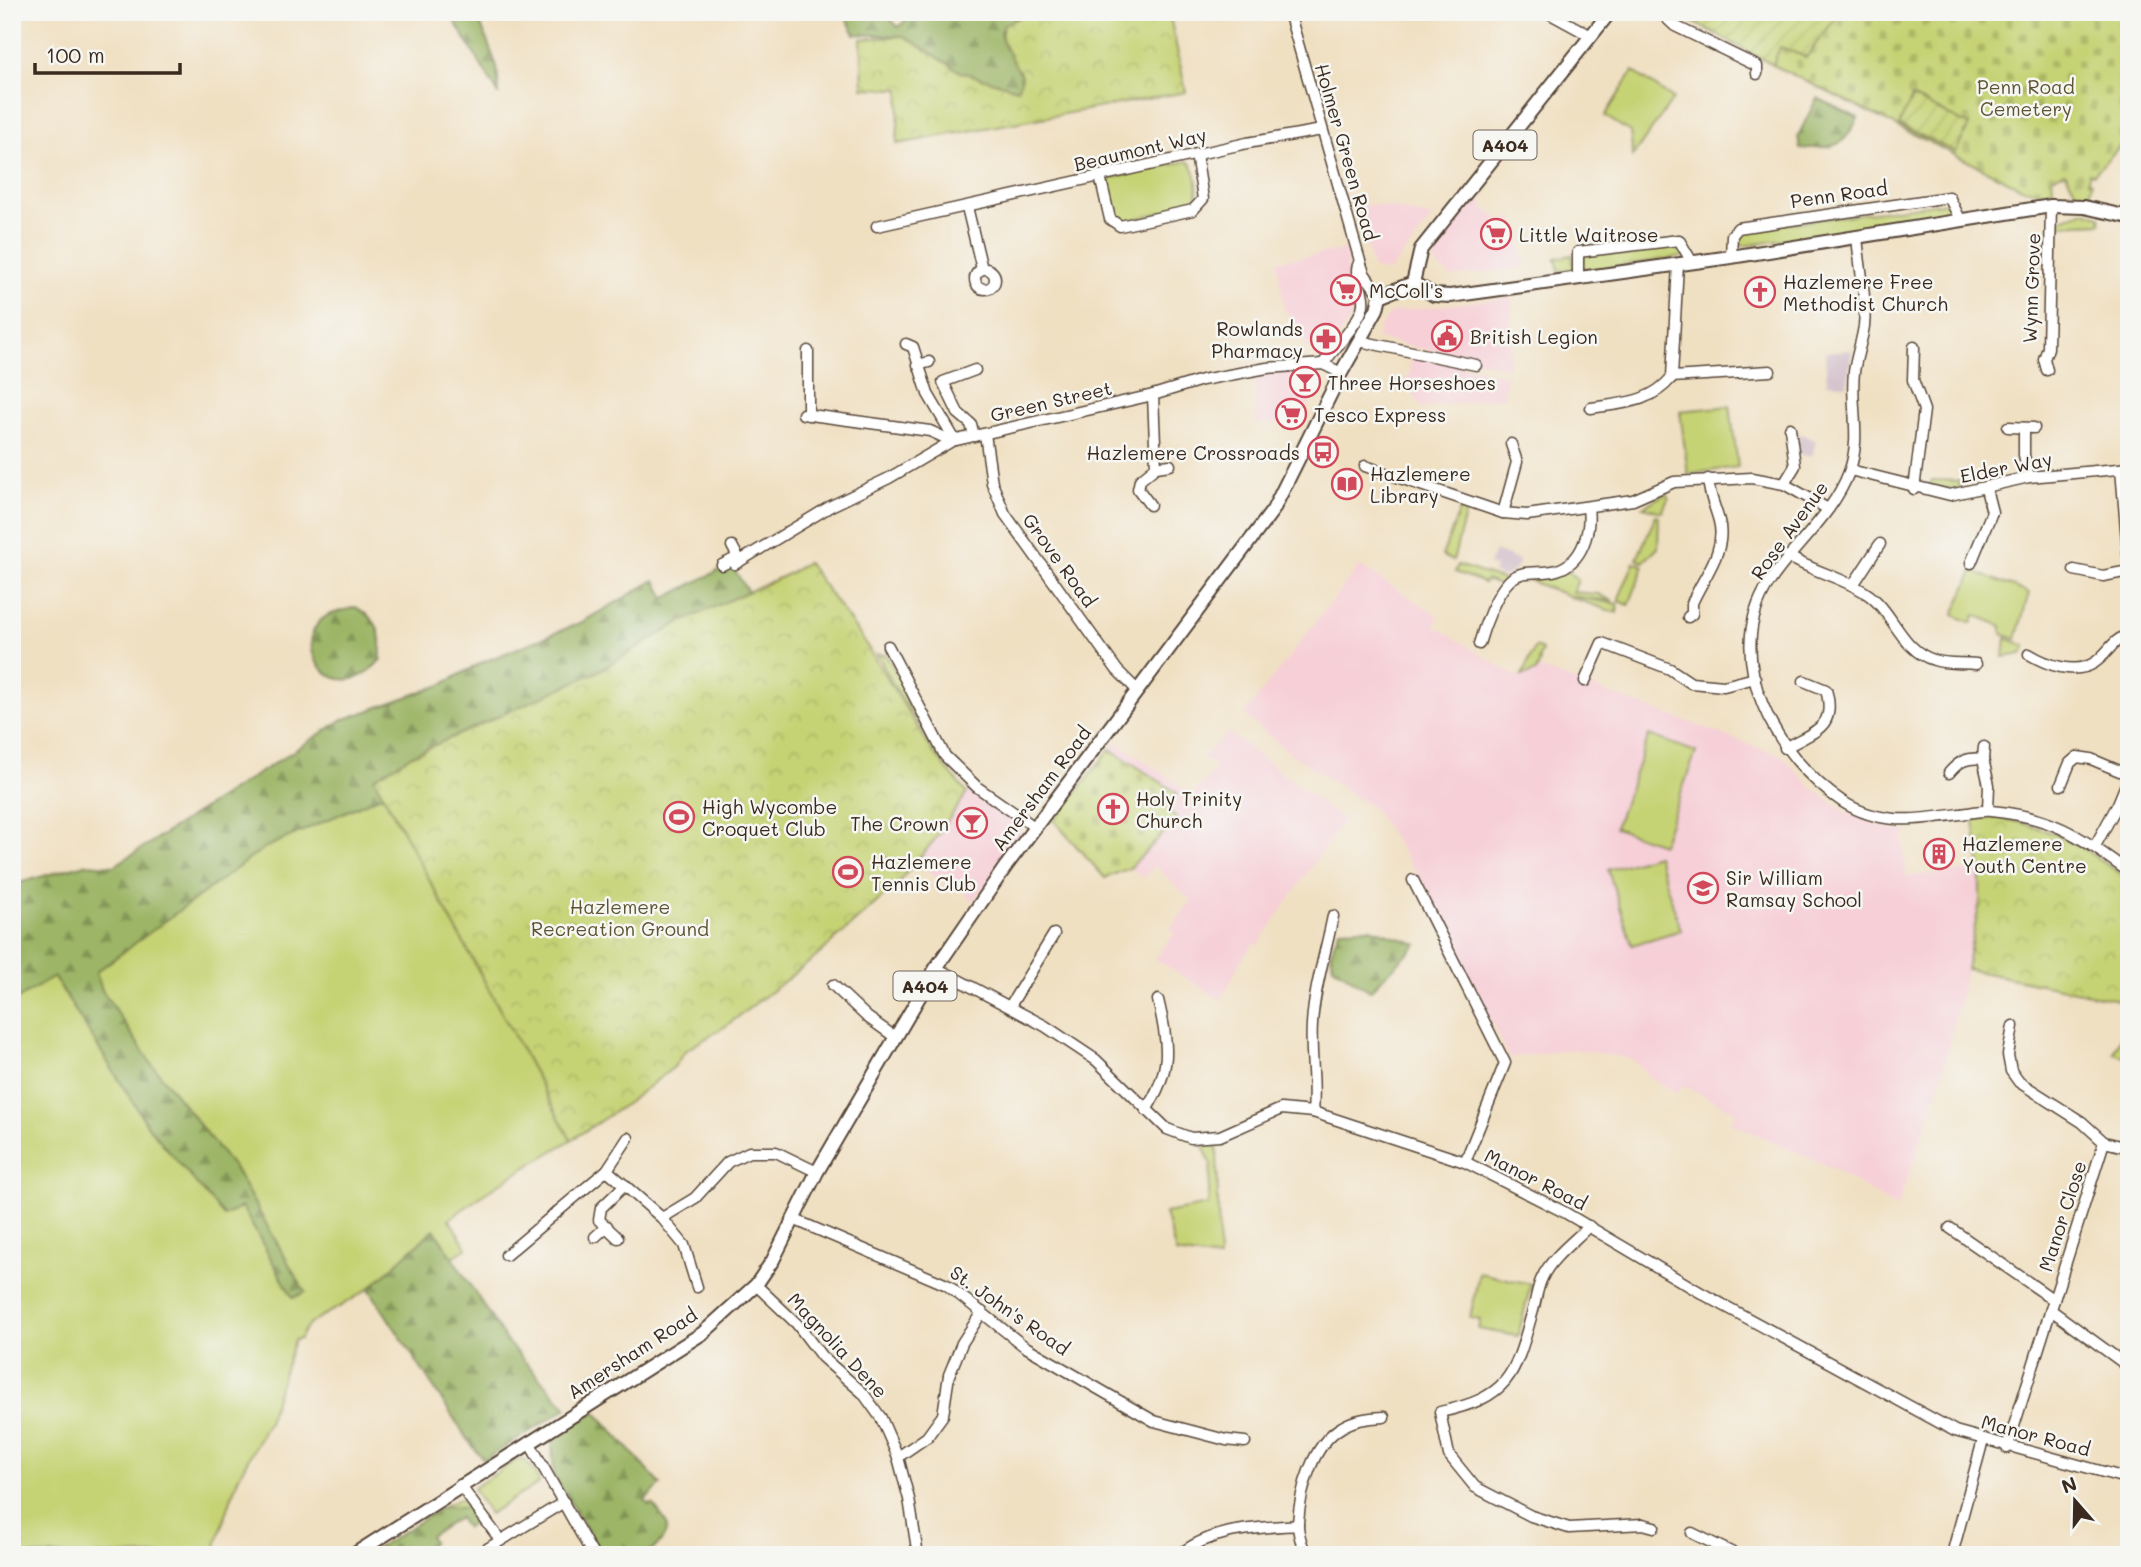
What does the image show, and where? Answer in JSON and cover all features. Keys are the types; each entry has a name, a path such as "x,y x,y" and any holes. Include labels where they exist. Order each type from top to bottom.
{"main road":[{"name":"A404","path":"1413,283 1421,249 1610,12"},
{"path":"1380,296 1413,283 1434,295 1450,296 1731,257 2051,206 2084,207 2129,218"},
{"name":"Amersham Road","path":"353,1555 703,1333 756,1285 773,1260 817,1172 936,968 1036,828 1273,510 1380,296"}],"street":[{"name":"Holmer Green Road","path":"1289,12 1360,261 1364,273 1380,296"},
{"path":"1546,12 1591,36"},
{"path":"1660,12 1675,26 1757,66 1757,74"},
{"name":"Beaumont Way","path":"877,226 1196,154 1322,130"},
{"path":"1100,176 1110,219 1121,226 1193,210 1203,199 1196,154"},
{"name":"Penn Road","path":"1731,257 1732,235 1738,228 1949,197 1961,221"},
{"name":"Wynn Grove","path":"2047,370 2044,359 2048,348 2051,206"},
{"path":"967,207 982,269"},
{"name":"Rose Avenue","path":"1857,236 1864,324 1854,373 1857,429 1850,470 1828,509 1767,585 1754,614 1751,638 1755,678 1765,710 1785,748 1843,802 1879,818 1904,822 1988,810 2049,821 2095,846 2129,872"},
{"path":"1578,278 1578,253 1679,240 1692,262"},
{"path":"1340,373 1323,364 1362,309 1363,297 1356,273 1360,261"},
{"path":"1591,408 1643,400 1661,391 1672,377 1678,264"},
{"path":"1359,341 1476,365"},
{"path":"906,344 913,347 928,394 954,441"},
{"path":"1914,347 1913,380 1924,410 1914,489"},
{"path":"808,351 805,414 930,431 954,441"},
{"path":"918,365 929,362"},
{"name":"Green Street","path":"722,565 740,561 831,506 889,478 954,441 1153,395 1202,380 1267,368 1323,364"},
{"path":"975,370 943,382 958,413 980,435"},
{"path":"1672,377 1770,371"},
{"path":"1153,395 1156,467"},
{"path":"2008,426 2029,428 2024,455 2029,477"},
{"path":"1784,484 1795,466 1790,428"},
{"name":"Grove Road","path":"980,435 992,482 1005,514 1117,670 1138,691"},
{"path":"1503,513 1517,462 1511,444"},
{"path":"1150,505 1138,489 1140,480 1156,467 1170,466"},
{"path":"1365,466 1503,513 1527,515 1633,500 1674,482 1752,478 1784,484 1828,509"},
{"path":"2125,469 2129,565"},
{"name":"Elder Way","path":"1850,470 1914,489 1950,495 1986,489 2029,477 2125,469"},
{"path":"1688,617 1692,614 1692,603 1721,543 1720,523 1709,498 1709,479"},
{"path":"1971,563 1992,512 1986,489"},
{"path":"1479,644 1508,581 1523,573 1557,570 1575,559 1590,524 1588,507"},
{"path":"1853,585 1880,544"},
{"path":"732,546 740,561"},
{"path":"1788,556 1808,569 1853,585 1878,601 1908,644 1930,660 1976,664"},
{"path":"2074,570 2104,576 2129,571"},
{"path":"2029,654 2064,668 2081,668 2095,663 2121,636 2129,634"},
{"path":"1585,681 1602,643 1670,669 1691,684 1724,686 1755,678"},
{"path":"888,646 945,756 977,787 1036,828"},
{"path":"1785,748 1826,723 1832,710 1826,690 1804,681"},
{"path":"1984,747 1983,759 1989,785 1988,810"},
{"path":"2061,785 2070,763 2077,757 2091,759 2129,776 2118,804 2095,846"},
{"path":"1949,773 1957,762 1972,758 1983,759"},
{"path":"2118,804 2129,808"},
{"path":"1413,880 1505,1063 1465,1162"},
{"path":"1312,1112 1316,1083 1311,1045 1312,1020 1333,916"},
{"path":"1010,1006 1054,934"},
{"name":"Manor Road","path":"936,968 1010,1006 1096,1060 1167,1129 1191,1138 1220,1136 1281,1109 1312,1112 1465,1162 1589,1226 1821,1359 1955,1431 2007,1448 2129,1479"},
{"path":"833,985 867,1017 895,1037"},
{"path":"1146,1110 1160,1088 1168,1061 1166,1033 1158,1000"},
{"name":"Manor Close","path":"2013,1026 2008,1055 2011,1071 2019,1082 2082,1122 2104,1142 2129,1148"},
{"path":"506,1255 607,1170 628,1138"},
{"name":"Manor Close","path":"2007,1448 2104,1142"},
{"path":"662,1218 695,1198 728,1162 749,1152 776,1152 817,1172"},
{"path":"607,1170 662,1218 684,1245 697,1287"},
{"path":"618,1238 600,1220 601,1208 625,1185"},
{"name":"St. John's Road","path":"793,1219 947,1285 1024,1346 1154,1421 1226,1440 1245,1442"},
{"path":"595,1237 607,1226"},
{"path":"1589,1226 1552,1262 1541,1279 1518,1365 1502,1387 1470,1406 1440,1412 1442,1423 1450,1455 1475,1488 1531,1516 1569,1528 1643,1524 1654,1527"},
{"name":"Manor Close","path":"1950,1228 2129,1367"},
{"name":"Magnolia Dene","path":"756,1285 797,1324 822,1357 863,1393 881,1418 898,1457 909,1499 918,1555"},
{"path":"898,1457 927,1437 943,1415 949,1375 962,1343 982,1312"},
{"path":"1306,1555 1297,1525 1306,1484 1318,1448 1340,1427 1360,1419 1384,1416"},
{"path":"1954,1547 1983,1440"},
{"path":"528,1442 593,1555"},
{"path":"460,1485 500,1540"},
{"path":"477,1555 564,1502"},
{"path":"1179,1555 1190,1546 1220,1534 1297,1525"},
{"path":"1692,1533 1737,1555"}],"shaded area":[{"path":"1474,193 1485,209 1505,224 1512,215 1526,267 1452,277 1436,265 1434,256"},
{"path":"1354,203 1395,208 1432,218 1389,272 1373,268"},
{"path":"1348,249 1347,268 1354,299 1350,320 1322,357 1314,357 1284,309 1277,261"},
{"path":"1512,297 1509,368 1378,339 1380,326 1392,312"},
{"path":"1852,350 1847,385 1827,383 1825,352"},
{"path":"1410,356 1506,375 1504,397 1422,408 1403,379 1410,376"},
{"path":"1292,370 1320,374 1304,420 1281,419 1278,423 1256,424 1255,374"},
{"path":"1799,433 1816,441 1812,457 1797,454"},
{"path":"1495,551 1520,561 1516,569 1504,577 1493,573 1495,567 1489,565"},
{"name":"Sir William Ramsay School","path":"1359,566 1438,615 1435,626 1517,677 1542,669 1782,756 1811,787 1847,813 1885,828 1907,831 1903,839 1906,876 1980,870 1977,924 1939,1086 1897,1208 1832,1168 1731,1123 1736,1112 1683,1085 1678,1093 1672,1091 1654,1080 1632,1059 1573,1049 1509,1058 1424,885 1374,809 1290,753 1244,715"},
{"path":"1228,732 1343,820 1258,945 1255,942 1243,957 1221,1000 1155,959 1175,932 1170,928 1192,901 1155,866 1144,878 1130,868 1177,819 1163,806 1177,793 1110,749 1116,741 1193,795 1217,768 1203,758"},
{"path":"970,789 1020,820 1021,839 973,901 942,873 937,878 916,862"}],"green space":[{"path":"449,12 476,12 497,67 499,95"},
{"path":"843,12 884,12 898,27 915,12 1023,12 1000,31 1004,45 1019,70 1021,84 1018,89 961,72 904,36 855,34"},
{"path":"1023,12 1169,12 1186,92 897,144 900,89 863,88 861,39 904,36 961,72 1017,89 1022,78 1004,45 1002,31 1004,24 1019,18"},
{"path":"1674,12 1840,12 1806,57 1780,47 1773,65"},
{"name":"Penn Road Cemetery","path":"1840,12 2129,12 2129,119 2123,143 2094,174 2089,173 2088,181 2092,182 2089,199 2079,197 2065,172 2052,177 2053,190 2047,193 2024,189 1773,65 1780,47 1806,57"},
{"path":"1633,71 1673,99 1633,156 1630,132 1605,116"},
{"path":"1912,97 1969,125 1956,152 1899,125"},
{"path":"1817,98 1858,118 1847,137 1836,145 1800,149 1798,136"},
{"path":"1188,161 1197,182 1194,204 1124,222 1114,219 1105,186 1111,178"},
{"path":"1948,202 1953,210 1949,216 1743,246 1736,240 1741,230"},
{"path":"2085,211 2100,216 2101,223 2058,225 2061,219"},
{"path":"1682,241 1686,256 1588,271 1582,265 1585,253"},
{"path":"1572,255 1574,269 1559,271 1556,258"},
{"path":"1730,406 1738,467 1688,474 1680,411"},
{"path":"1932,480 1960,481 1959,489 1929,486"},
{"path":"1667,493 1669,497 1662,512 1643,507"},
{"path":"1460,509 1466,511 1453,561 1442,556"},
{"path":"1656,515 1659,516 1658,548 1643,562 1637,559"},
{"name":"Hazlemere Recreation Ground","path":"807,562 862,638 933,752 967,793 933,842 896,885 816,957 726,1026 685,1051 674,1067 623,1106 571,1140 374,778 411,756 597,672 683,621 790,573"},
{"path":"1634,562 1644,566 1629,605 1619,601 1619,598"},
{"path":"731,564 748,592 683,621 597,672 411,756 374,778 383,795 264,848 96,972 102,990 150,1062 236,1171 305,1292 293,1298 242,1207 224,1216 150,1129 54,977 12,1002 12,885 85,864 114,866 342,720 441,685 481,663 582,622 655,580 665,598"},
{"path":"1458,565 1504,580 1501,586 1486,580 1484,583 1455,572"},
{"path":"1567,571 1578,580 1573,592 1598,594 1613,601 1569,596 1525,579 1547,577"},
{"path":"1973,571 2029,593 2016,639 2002,634 2002,626 1975,615 1972,623 1954,615"},
{"path":"1572,598 1618,604 1617,613"},
{"path":"356,607 378,628 381,659 364,674 348,679 333,677 322,669 314,657 311,643 315,629 328,615"},
{"path":"2006,638 2026,646 2022,654 2004,657"},
{"path":"1535,647 1542,650 1536,672 1522,676"},
{"path":"877,654 886,655 944,757 942,759 892,683"},
{"path":"1649,735 1696,752 1662,844 1615,828"},
{"path":"1110,749 1177,793 1163,806 1177,819 1130,868 1105,878 1054,821"},
{"path":"383,795 571,1140 497,1185 449,1219 467,1248 453,1257 434,1230 379,1281 317,1319 306,1328 300,1339 294,1340 268,1422 238,1478 213,1555 12,1555 12,1002 54,977 150,1129 242,1207 293,1298 304,1292 236,1171 150,1062 102,990 96,972 264,848"},
{"path":"1998,818 2036,827 2068,840 2129,880 2129,1002 1966,969 1980,902 1980,870 1974,819"},
{"path":"1657,855 1681,930 1632,945 1608,870"},
{"path":"1370,928 1417,944 1370,991 1333,966 1331,953 1339,929"},
{"path":"2129,1019 2129,1059 2114,1053"},
{"path":"1217,1142 1219,1259 1176,1253 1165,1213 1208,1205 1211,1164 1203,1146"},
{"path":"434,1229 507,1342 567,1408 484,1460 470,1443 369,1289"},
{"path":"1479,1273 1531,1284 1518,1336 1478,1329 1480,1320 1470,1318"},
{"path":"595,1411 661,1485 645,1500 649,1505 653,1504 666,1521 664,1537 658,1545 639,1555 618,1556 599,1549 554,1476 552,1439"},
{"path":"517,1460 524,1460 535,1471 539,1483 489,1514 473,1488"},
{"path":"460,1499 482,1518 478,1521 467,1508 442,1507"},
{"path":"442,1507 467,1508 478,1521 466,1528 459,1518 430,1536 433,1542 411,1555 367,1555"}],"place":[{"name":"Little Waitrose","path":"1496,234"},
{"name":"McColl's","path":"1346,290"},
{"name":"Hazlemere Free Methodist Church","path":"1760,292"},
{"name":"British Legion","path":"1447,336"},
{"name":"Rowlands Pharmacy","path":"1326,339"},
{"name":"Three Horseshoes","path":"1305,382"},
{"name":"Tesco Express","path":"1291,414"},
{"name":"Hazlemere Crossroads","path":"1323,452"},
{"name":"Hazlemere Library","path":"1347,484"},
{"name":"Holy Trinity Church","path":"1113,809"},
{"name":"High Wycombe Croquet Club","path":"679,817"},
{"name":"The Crown","path":"972,823"},
{"name":"Hazlemere Youth Centre","path":"1939,854"},
{"name":"Hazlemere Tennis Club","path":"848,872"},
{"name":"Sir William Ramsay School","path":"1703,888"}]}
